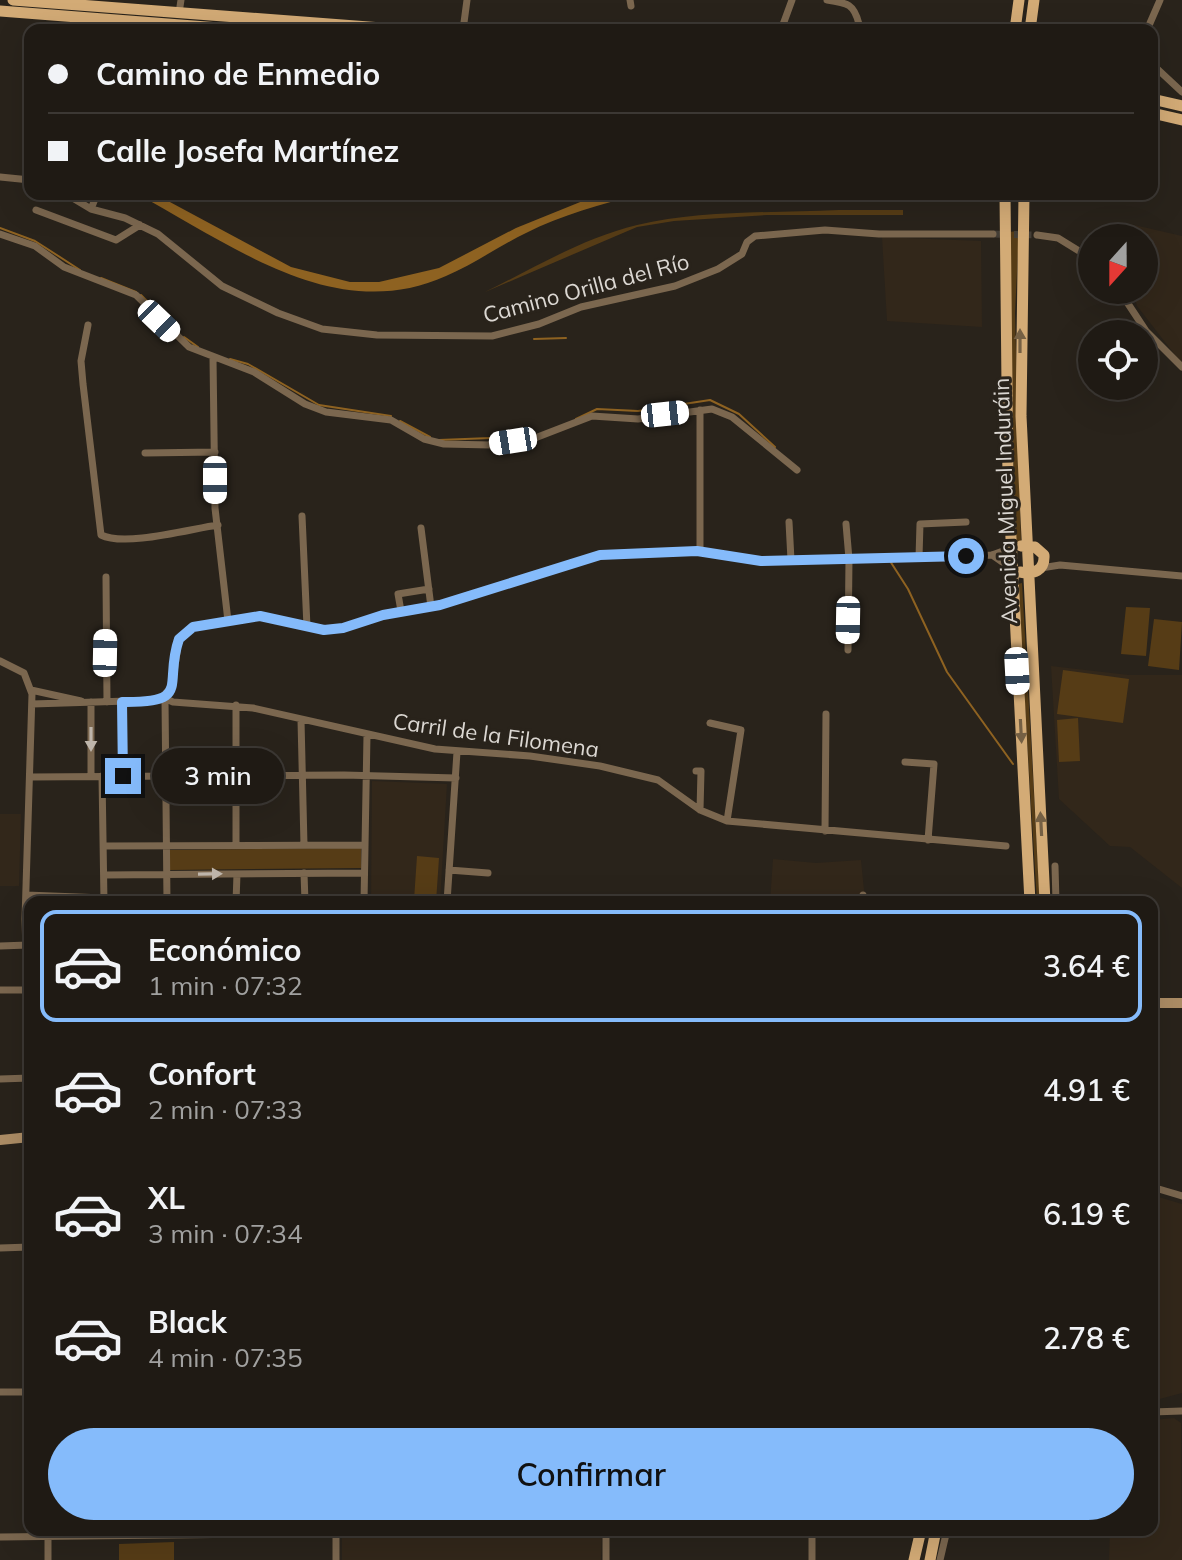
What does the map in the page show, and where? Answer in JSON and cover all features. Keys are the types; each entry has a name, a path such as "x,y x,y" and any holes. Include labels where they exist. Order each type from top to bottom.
{"main road":[{"path":"13,0 178,17 214,24"},
{"path":"1016,24 1019,0"},
{"path":"1031,24 1034,0"},
{"path":"0,11 302,24"},
{"path":"1158,100 1182,106"},
{"path":"1158,114 1182,120"},
{"name":"Avenida Miguel Induráin","path":"1005,200 1011,548 1030,896"},
{"name":"Avenida Miguel Induráin","path":"1024,200 1020,371 1025,545 1045,896"},
{"path":"1011,548 1025,545 1044,555 1041,569 1027,573 1012,569"},
{"path":"1158,1003 1182,1003"},
{"path":"0,1140 24,1138"},
{"path":"914,1560 920,1536"},
{"path":"930,1560 935,1536"}],"street":[{"path":"464,24 467,0"},
{"path":"783,24 792,0"},
{"path":"827,0 850,3 859,24"},
{"path":"1150,24 1160,0"},
{"path":"1158,70 1182,92"},
{"path":"0,177 24,179"},
{"name":"Camino Orilla del Río","path":"76,200 91,209 158,234 222,286 278,313 322,329 393,335 492,336 539,324 581,307 675,286 718,269 742,254 747,242 755,236 825,230 893,235 993,234"},
{"path":"91,209 95,200"},
{"path":"36,210 116,240 140,225"},
{"path":"0,234 35,246 64,267 136,295 175,336 213,358 254,372 305,404 326,412 391,420 424,439 444,444 491,445 535,438 592,416 638,419 712,409 732,417 797,470"},
{"path":"1037,235 1058,238 1078,250"},
{"path":"1128,304 1146,331 1182,367"},
{"path":"88,325 81,361 101,535 112,539 133,538 218,525"},
{"path":"213,358 218,525 228,621"},
{"path":"700,410 700,552"},
{"path":"145,453 215,452"},
{"path":"302,516 307,627"},
{"path":"789,522 791,560"},
{"path":"919,557 920,524 966,522"},
{"path":"846,524 849,559 848,650"},
{"path":"421,528 431,607"},
{"path":"167,896 164,699 174,679 177,644 182,634 193,627 270,617 324,630 343,628 401,611 431,607 600,555 700,552 761,561 992,555 1011,548"},
{"path":"992,555 1012,569"},
{"path":"1044,555 1060,565"},
{"path":"1041,569 1060,565 1182,576"},
{"path":"106,577 107,702"},
{"path":"401,611 398,594 429,589"},
{"path":"0,661 24,673 31,690 26,895 42,896"},
{"path":"31,690 91,702"},
{"name":"Carril de la Filomena","path":"91,702 153,703 164,699 236,705 457,752 530,756 600,766 658,780 700,810 727,821 1006,846"},
{"path":"32,704 91,702"},
{"path":"91,702 91,776"},
{"path":"122,702 123,776"},
{"path":"236,705 236,845"},
{"path":"825,831 826,714"},
{"path":"301,720 304,845"},
{"path":"710,723 741,730 727,821"},
{"path":"364,896 367,735"},
{"path":"447,896 457,752"},
{"path":"905,762 934,764 928,840"},
{"path":"696,771 701,771 700,810"},
{"path":"30,777 302,775 456,778"},
{"path":"102,776 104,896"},
{"path":"104,846 364,845"},
{"path":"1055,866 1056,896"},
{"path":"449,870 488,873"},
{"path":"304,873 305,896"},
{"path":"104,875 364,873"},
{"path":"236,896 237,874"},
{"path":"0,946 24,945"},
{"path":"0,990 24,990"},
{"path":"0,1079 24,1079"},
{"path":"1158,1189 1182,1196"},
{"path":"0,1248 24,1247"},
{"path":"0,1392 24,1392"},
{"path":"1158,1412 1182,1411"},
{"path":"0,1537 24,1535"},
{"path":"48,1536 48,1560"},
{"path":"336,1536 336,1560"},
{"path":"606,1536 606,1560"},
{"path":"812,1536 812,1560"},
{"path":"940,1560 946,1536"}],"shaded area":[{"path":"148,200 166,200 291,267 350,282 379,282 439,268 516,228 585,200 619,200 553,221 446,276 405,289 364,291 324,285 285,272 209,235"},
{"path":"903,210 903,215 767,215 674,221 637,227 485,292 578,246 637,225 712,214"},
{"path":"1158,230 1182,236 1182,364 1158,333 1158,320 1148,320 1137,306 1158,304"},
{"path":"1019,231 1015,313 1021,542 1015,542 1009,232"},
{"path":"882,237 981,241 982,327 887,321"},
{"path":"1022,583 1040,896 1037,896 1018,584"},
{"path":"1126,607 1150,608 1146,656 1121,654"},
{"path":"1154,619 1182,622 1179,670 1148,666"},
{"path":"1051,666 1129,675 1182,675 1182,888 1130,847 1110,846 1059,799"},
{"path":"1063,670 1129,679 1123,723 1057,714"},
{"path":"1078,718 1080,761 1059,762 1057,720"},
{"path":"372,781 447,784 440,896 371,896"},
{"path":"0,814 21,814 19,886 0,886"},
{"path":"361,848 361,868 170,870 170,850"},
{"path":"417,856 439,858 436,896 414,896"},
{"path":"773,859 816,863 861,860 865,896 770,896"},
{"path":"1158,1197 1182,1204 1182,1393 1158,1399"},
{"path":"1174,1418 1181,1423 1182,1560 1109,1560 1110,1536 1158,1536 1158,1419"},
{"path":"342,1536 602,1536 601,1560 342,1560"},
{"path":"174,1542 174,1560 119,1560 119,1544"}],"waterway":[{"path":"0,228 35,241 80,270"},
{"path":"101,278 136,292"},
{"path":"141,295 159,313"},
{"path":"184,337 198,347"},
{"path":"534,339 566,338"},
{"path":"230,359 248,364 319,405 391,416"},
{"path":"576,419 597,409 638,411 710,400 739,414 775,447"},
{"path":"400,421 430,437"},
{"path":"439,440 517,437"},
{"path":"890,561 908,589 947,672 1013,764"}],"tunnel":[{"path":"993,234 1037,235"}],"route":[{"path":"123,776 122,702 153,703 167,696 176,672 179,639 193,627 260,616 324,630 343,628 383,615 440,605 600,555 651,550 697,551 718,557 761,561 966,556"}]}
